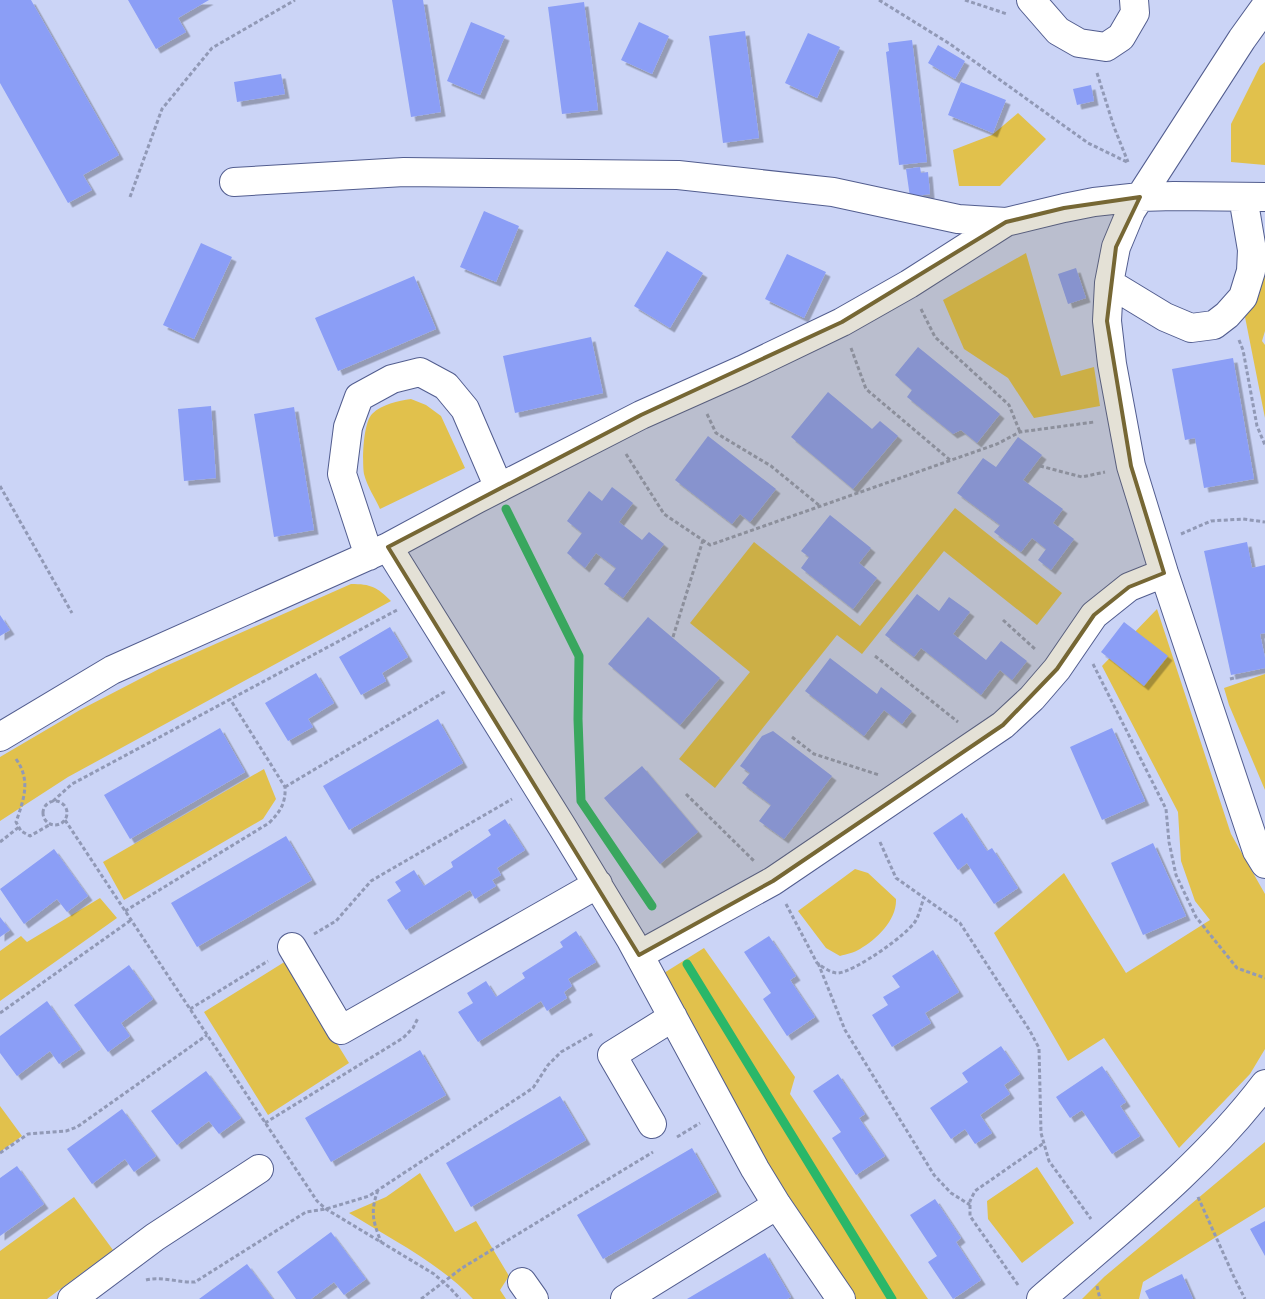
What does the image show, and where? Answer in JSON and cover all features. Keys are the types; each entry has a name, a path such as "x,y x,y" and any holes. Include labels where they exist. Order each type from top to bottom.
{"street":[{"path":"1031,0 1058,31 1079,43 1106,48 1121,37 1135,13 1134,0"},
{"path":"1265,7 1242,39 1131,211 1116,247 1109,283 1107,321 1112,364 1131,466 1164,573 1257,851 1265,864"},
{"path":"234,182 404,172 678,175 833,192 958,219 1006,222 1072,206 1140,197 1254,197 1251,271 1243,297 1227,315 1214,325 1191,328 1165,317 1109,283"},
{"path":"0,737 112,670 379,552 641,415 842,322 909,284 1006,222"},
{"path":"499,488 465,409 446,386 420,372 392,379 359,397 348,427 342,474 379,552 420,598 598,884 777,1205 841,1299"},
{"path":"639,955 773,881 1003,725 1032,698 1057,669 1094,615 1129,587 1164,573"},
{"path":"292,947 341,1030 598,884"},
{"path":"661,1138 612,1056 673,1017"},
{"path":"1032,1295 1108,1242 1187,1171 1248,1107 1265,1084"},
{"path":"72,1299 155,1237 259,1170"},
{"path":"625,1299 777,1205"}],"path":[{"path":"130,197 162,109 212,48 295,0"},
{"path":"879,0 950,44 1088,143 1154,174"},
{"path":"909,284 935,337 1009,405 1020,432"},
{"path":"1227,315 1243,350 1257,426 1265,445"},
{"path":"842,322 866,389 951,460"},
{"path":"696,391 716,433 771,466 820,506"},
{"path":"611,430 664,514 710,545 997,444 1020,432 1122,419"},
{"path":"1040,466 1082,476 1131,466"},
{"path":"0,486 72,614"},
{"path":"1156,545 1211,521 1243,519 1265,522"},
{"path":"673,637 703,540"},
{"path":"53,801 64,805 67,812 65,820 59,825 51,824 45,820 43,812 46,806 72,784 420,598"},
{"path":"1003,620 1057,669"},
{"path":"1080,636 1166,809 1169,842 1176,875 1196,917 1236,968 1265,978"},
{"path":"875,656 981,740"},
{"path":"1200,680 1218,672 1231,680 1265,670"},
{"path":"285,787 469,677"},
{"path":"125,911 269,823 280,812 286,798 285,787 230,699"},
{"path":"792,736 814,754 883,777 898,797"},
{"path":"0,737 22,767 26,780 24,798 16,822 21,832 30,836 51,824"},
{"path":"190,1008 336,921 371,881 536,784"},
{"path":"686,794 773,881 818,963 845,1030 934,1175 951,1193 970,1205"},
{"path":"868,818 896,878 960,923 1030,1030 1040,1048 1042,1133 1049,1161 1108,1242"},
{"path":"65,820 312,1193 326,1209 434,1274 460,1299"},
{"path":"0,842 19,827"},
{"path":"818,963 825,969 836,973 850,970 904,935 916,921 924,898"},
{"path":"0,1014 131,920"},
{"path":"266,1124 403,1038 413,1028 436,976"},
{"path":"142,1281 152,1278 182,1283 196,1282 306,1212 326,1209 369,1196 533,1088 548,1066 561,1052 602,1028"},
{"path":"0,1153 28,1134 66,1131 77,1127 207,1035"},
{"path":"421,1299 462,1268 661,1138 723,1109"},
{"path":"1032,1295 970,1216 970,1205 976,1191 1044,1142"},
{"path":"1187,1171 1245,1299"},
{"path":"378,1190 373,1205 374,1224 381,1242"}],"highlighted area":[{"path":"1140,197 1116,247 1107,321 1131,466 1164,573 1129,587 1094,615 1057,669 1003,725 773,881 639,955 388,547 641,415 842,322 1006,222 1064,208"}],"shaded area":[{"path":"1265,62 1265,165 1231,162 1231,124 1260,66"},
{"path":"1018,113 1046,139 1000,186 959,186 953,150 992,135"},
{"path":"1026,253 1061,376 1094,367 1100,406 1034,418 1008,378 964,349 943,300"},
{"path":"1265,267 1265,331 1262,341 1265,345 1265,418 1245,317"},
{"path":"411,399 426,405 441,416 465,468 380,509 364,474 363,452 367,425 372,414 385,405"},
{"path":"955,508 1062,593 1037,625 944,551 862,654 837,635 715,788 679,759 750,672 690,623 754,542 860,626"},
{"path":"351,584 373,587 382,592 391,601 68,777 0,821 0,757 80,710 159,669"},
{"path":"1157,609 1231,834 1265,894 1265,1049 1250,1074 1179,1148 1104,1038 1068,1061 994,933 1064,873 1126,973 1210,920 1195,901 1181,861 1178,812 1102,666"},
{"path":"1265,674 1265,790 1229,705 1224,688"},
{"path":"264,769 276,799 263,819 124,900 103,862"},
{"path":"855,869 868,873 896,899 895,907 890,921 873,940 858,950 840,956 826,948 798,911"},
{"path":"100,898 117,918 0,1001 0,951 21,936 27,942"},
{"path":"704,948 795,1077 790,1094 928,1299 854,1299 755,1143 664,973"},
{"path":"286,961 349,1063 268,1115 204,1012"},
{"path":"0,1106 22,1136 0,1152"},
{"path":"1265,1142 1265,1207 1143,1282 1139,1299 1082,1299 1104,1277"},
{"path":"1037,1167 1074,1223 1022,1263 988,1219 987,1201"},
{"path":"420,1173 455,1232 476,1221 509,1276 500,1290 506,1299 473,1299 430,1263 349,1213 386,1197"},
{"path":"74,1197 113,1250 47,1299 0,1299 0,1251"}],"building":[{"path":"0,0 31,0 119,155 83,175 92,190 68,203 0,83"},
{"path":"128,0 209,0 178,18 186,32 156,49"},
{"path":"392,0 423,0 441,112 411,117"},
{"path":"584,2 598,110 562,114 548,7"},
{"path":"471,22 505,36 480,95 447,81"},
{"path":"639,22 669,36 652,74 621,60"},
{"path":"745,31 759,138 723,143 709,36"},
{"path":"808,33 840,47 817,98 785,83"},
{"path":"912,40 927,162 899,165 886,52 889,51 888,43"},
{"path":"938,45 965,61 955,79 928,63"},
{"path":"281,74 285,94 237,102 234,82"},
{"path":"961,82 1006,100 993,133 948,115"},
{"path":"1091,85 1094,101 1077,105 1073,89"},
{"path":"920,167 921,173 928,172 930,194 910,197 906,169"},
{"path":"484,211 519,226 496,282 460,267"},
{"path":"201,243 232,257 194,339 163,325"},
{"path":"667,251 703,273 670,328 634,306"},
{"path":"787,254 826,272 804,318 765,299"},
{"path":"1076,268 1086,298 1068,304 1058,274"},
{"path":"414,276 436,329 338,371 315,318"},
{"path":"591,337 603,393 515,413 503,356"},
{"path":"918,347 1000,414 977,443 961,430 953,434 907,397 912,390 895,375"},
{"path":"1233,358 1254,479 1204,488 1195,438 1185,440 1172,369"},
{"path":"828,392 872,429 880,421 898,436 853,489 791,437"},
{"path":"211,406 216,478 184,481 178,409"},
{"path":"294,407 314,530 274,537 254,414"},
{"path":"708,436 776,489 750,522 740,514 732,524 675,480"},
{"path":"1018,437 1042,455 1023,480 1063,509 1053,523 1074,539 1051,570 1038,560 1046,549 1032,538 1021,552 994,532 1000,525 957,493 983,458 996,467"},
{"path":"612,487 633,503 619,522 642,540 649,532 664,544 623,598 604,584 616,568 596,553 585,568 567,553 582,533 567,521 589,491 602,501"},
{"path":"830,515 871,548 859,563 877,578 853,609 801,568 809,557 801,551"},
{"path":"1247,542 1252,568 1265,565 1265,633 1260,634 1265,668 1231,675 1204,551"},
{"path":"917,594 939,611 949,597 970,612 953,634 986,660 1001,641 1027,661 1012,680 1000,670 981,695 921,648 914,657 885,635"},
{"path":"0,615 10,630 0,636"},
{"path":"648,617 720,678 680,725 608,664"},
{"path":"1124,622 1168,656 1144,686 1101,652"},
{"path":"390,627 408,657 382,673 386,681 361,695 339,657"},
{"path":"830,658 877,694 881,687 912,711 902,724 884,710 864,736 805,691"},
{"path":"316,673 334,703 308,719 313,727 288,741 265,703"},
{"path":"438,719 463,763 349,830 323,786"},
{"path":"220,728 245,772 130,839 104,795"},
{"path":"1112,728 1145,801 1102,820 1070,747"},
{"path":"773,731 832,776 784,839 759,821 771,805 742,783 750,773 740,766 762,736"},
{"path":"642,766 698,832 660,864 604,798"},
{"path":"962,813 987,851 992,848 1018,888 994,904 967,863 958,870 933,833"},
{"path":"505,819 525,850 497,868 501,875 492,880 496,886 475,899 470,890 406,930 387,900 401,891 395,882 414,870 424,886 453,867 451,862 491,835 488,830"},
{"path":"286,836 312,880 197,947 171,903"},
{"path":"1153,843 1186,916 1143,935 1111,863"},
{"path":"54,849 88,896 67,912 57,899 24,924 0,889"},
{"path":"0,917 10,930 0,937"},
{"path":"576,931 596,962 568,979 572,986 564,992 567,998 547,1011 541,1001 478,1042 458,1012 473,1003 467,993 486,981 496,997 525,978 522,973 563,947 560,942"},
{"path":"769,936 796,976 790,980 815,1017 787,1036 763,999 771,993 744,952"},
{"path":"933,950 959,992 925,1013 931,1023 892,1047 872,1015 888,1005 883,997 900,987 892,976"},
{"path":"129,965 153,999 121,1023 130,1036 108,1052 74,1005"},
{"path":"47,1001 81,1049 59,1064 50,1051 17,1076 0,1053 0,1036"},
{"path":"1001,1046 1020,1074 1004,1085 1010,1094 980,1115 992,1133 975,1144 965,1129 951,1139 930,1108 968,1082 962,1073"},
{"path":"420,1050 446,1095 331,1162 305,1118"},
{"path":"1102,1066 1126,1102 1120,1106 1140,1136 1112,1154 1082,1110 1070,1118 1056,1097"},
{"path":"206,1071 241,1118 219,1134 209,1121 177,1145 151,1111"},
{"path":"838,1074 865,1114 859,1118 885,1156 856,1175 832,1138 841,1132 813,1091"},
{"path":"560,1096 586,1140 471,1207 446,1163"},
{"path":"122,1109 156,1156 134,1172 125,1159 92,1184 67,1149"},
{"path":"692,1148 717,1192 603,1259 577,1215"},
{"path":"17,1166 44,1204 0,1236 0,1178"},
{"path":"935,1199 961,1238 956,1242 981,1280 953,1299 928,1262 937,1256 910,1215"},
{"path":"1265,1221 1265,1256 1250,1229"},
{"path":"331,1232 366,1279 344,1295 334,1282 311,1299 296,1299 277,1272"},
{"path":"765,1253 791,1297 787,1299 687,1299"},
{"path":"247,1264 273,1299 199,1299"},
{"path":"1182,1274 1193,1299 1149,1299 1145,1291"}],"waterway":[{"path":"506,509 579,656 578,719 581,801 652,906"},
{"path":"687,964 892,1299"}]}
